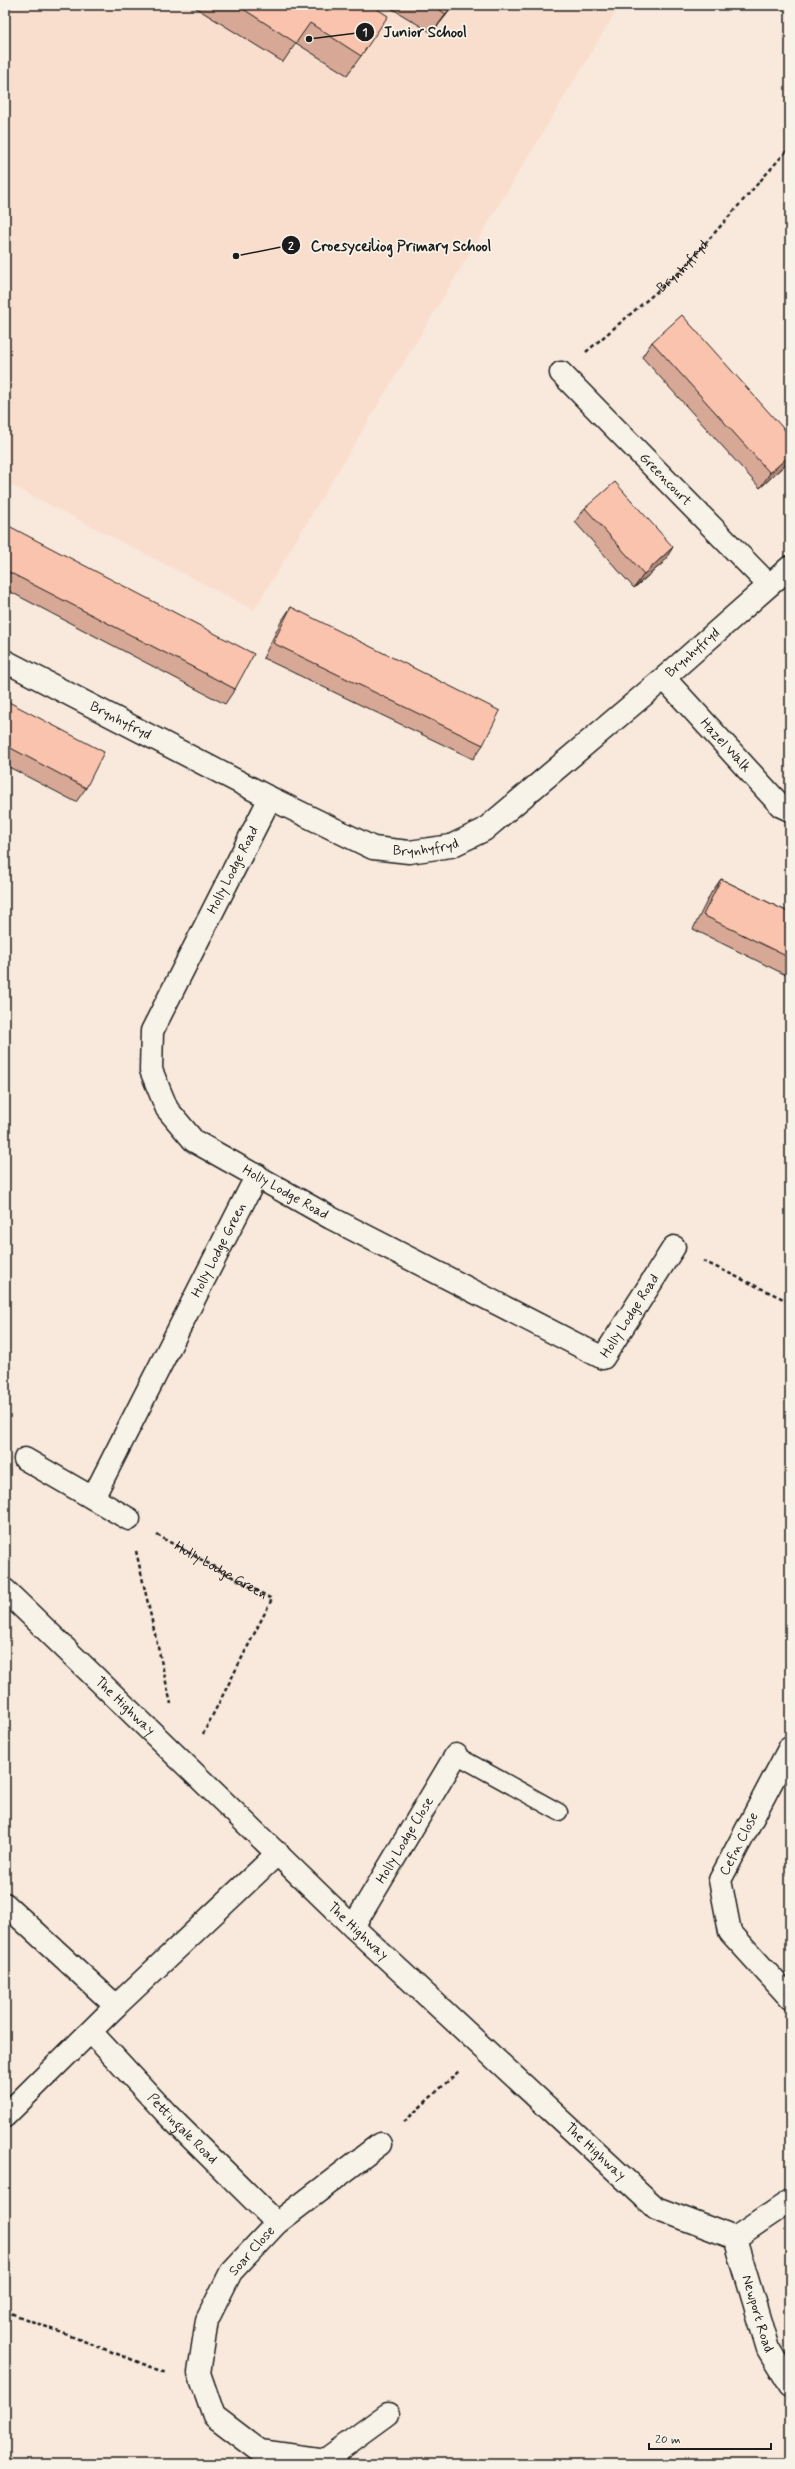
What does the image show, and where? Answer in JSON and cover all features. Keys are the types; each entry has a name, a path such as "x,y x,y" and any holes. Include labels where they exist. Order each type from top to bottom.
{"street":[{"name":"Greencourt","path":"562,373 769,585"},
{"name":"Brynhyfryd","path":"5,661 270,798 373,848 409,852 450,846 484,830 664,678 790,567"},
{"name":"Hazel Walk","path":"664,678 781,806 790,810"},
{"name":"Holly Lodge Road","path":"270,798 152,1031 151,1070 167,1109 194,1140 257,1174 331,1218 603,1358 674,1247"},
{"name":"Holly Lodge Green","path":"93,1498 257,1174"},
{"path":"24,1459 129,1519"},
{"name":"The Highway","path":"5,1590 187,1764 353,1927 656,2208 735,2238"},
{"name":"Cefn Close","path":"790,1747 720,1880 730,1932 790,1998"},
{"name":"Holly Lodge Close","path":"353,1927 456,1755"},
{"path":"5,2116 116,2006 278,1853"},
{"path":"5,1904 116,2006"},
{"name":"Pettingale Road","path":"91,2032 167,2114 277,2223"},
{"name":"Soar Close","path":"380,2144 277,2223 231,2272 207,2320 199,2373 214,2416 260,2451 325,2460 388,2414"},
{"path":"735,2238 790,2201"},
{"name":"Newport Road","path":"735,2238 768,2349 790,2385"}],"lane":[{"path":"456,1755 559,1812"}],"path":[{"name":"Brynhyfryd","path":"562,373 681,271 790,148"},
{"path":"674,1247 790,1302"},
{"path":"129,1519 172,1710"},
{"name":"Holly Lodge Green","path":"129,1519 272,1599 187,1764"},
{"path":"380,2144 484,2047"},
{"path":"5,2311 174,2375 199,2373"}],"shaded area":[{"path":"5,5 620,5 254,610 5,482"}],"building":[{"path":"237,5 371,5 388,16 361,56 310,23 296,43"},
{"path":"432,5 453,5 446,14"},
{"path":"682,315 790,436 790,455 770,473 652,342"},
{"path":"615,482 673,547 644,574 585,508"},
{"path":"5,524 254,654 235,689 5,570"},
{"path":"291,607 500,711 483,745 273,643"},
{"path":"5,700 104,752 86,788 5,745"},
{"path":"721,879 790,913 790,958 703,915"}],"place":[{"name":"Junior School","path":"309,39"},
{"name":"Croesyceiliog Primary School","path":"236,256"}]}
